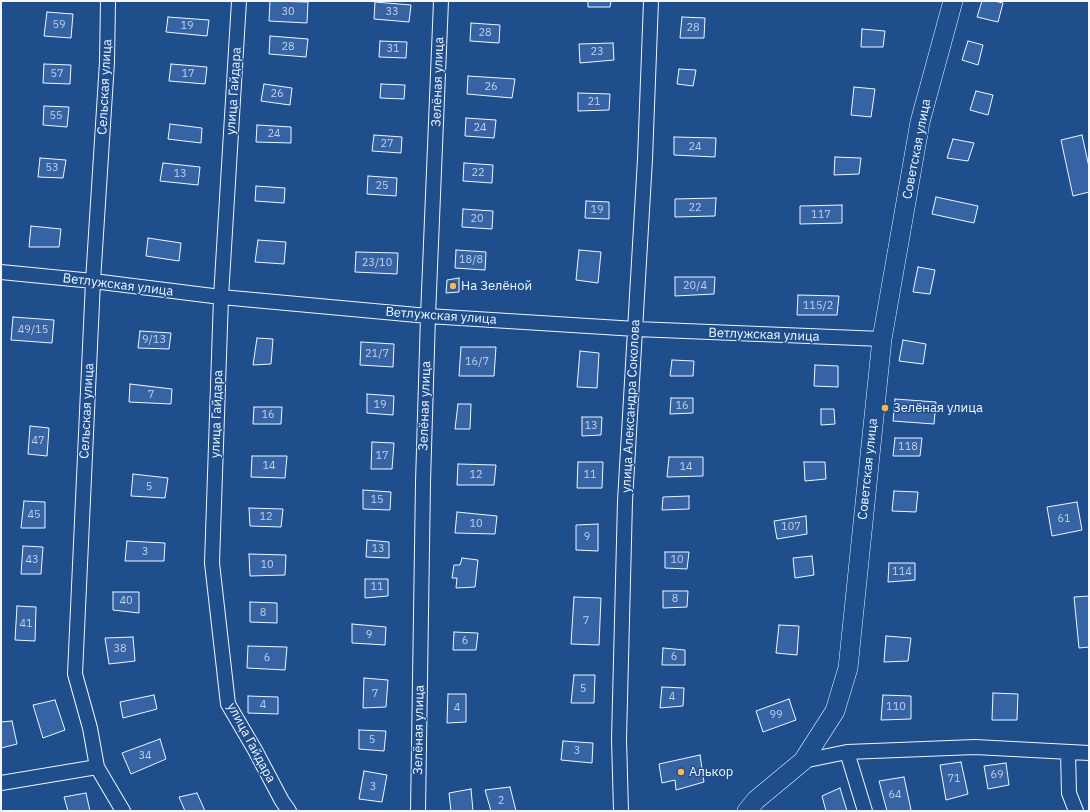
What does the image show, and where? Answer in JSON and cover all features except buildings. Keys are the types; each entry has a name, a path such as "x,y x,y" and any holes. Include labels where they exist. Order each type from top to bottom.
{"street":[{"name":"Сельская улица","path":"108,1 107,62 93,281 76,674 90,728 97,767 123,811"},
{"name":"улица Гайдара","path":"240,1 221,297 212,563 228,704 289,811"},
{"name":"Зелёная улица","path":"418,811 423,489 428,316 441,1"},
{"name":"улица Александра Соколова","path":"621,811 619,739 625,501 645,158 651,1"},
{"name":"Советская улица","path":"747,811 756,800 803,761 836,711 848,668 882,339 920,122 953,1"},
{"name":"Ветлужская улица","path":"1,272 93,281 221,297 428,316 636,329 882,339"},
{"path":"803,761 847,752 975,747 1089,753"},
{"path":"847,752 865,811"},
{"path":"1068,752 1069,793 1076,811"},
{"path":"1,783 97,767"}],"place":[{"name":"На Зелёной","path":"453,286"},
{"name":"Зелёная улица","path":"885,408"},
{"name":"Алькор","path":"681,772"}]}
